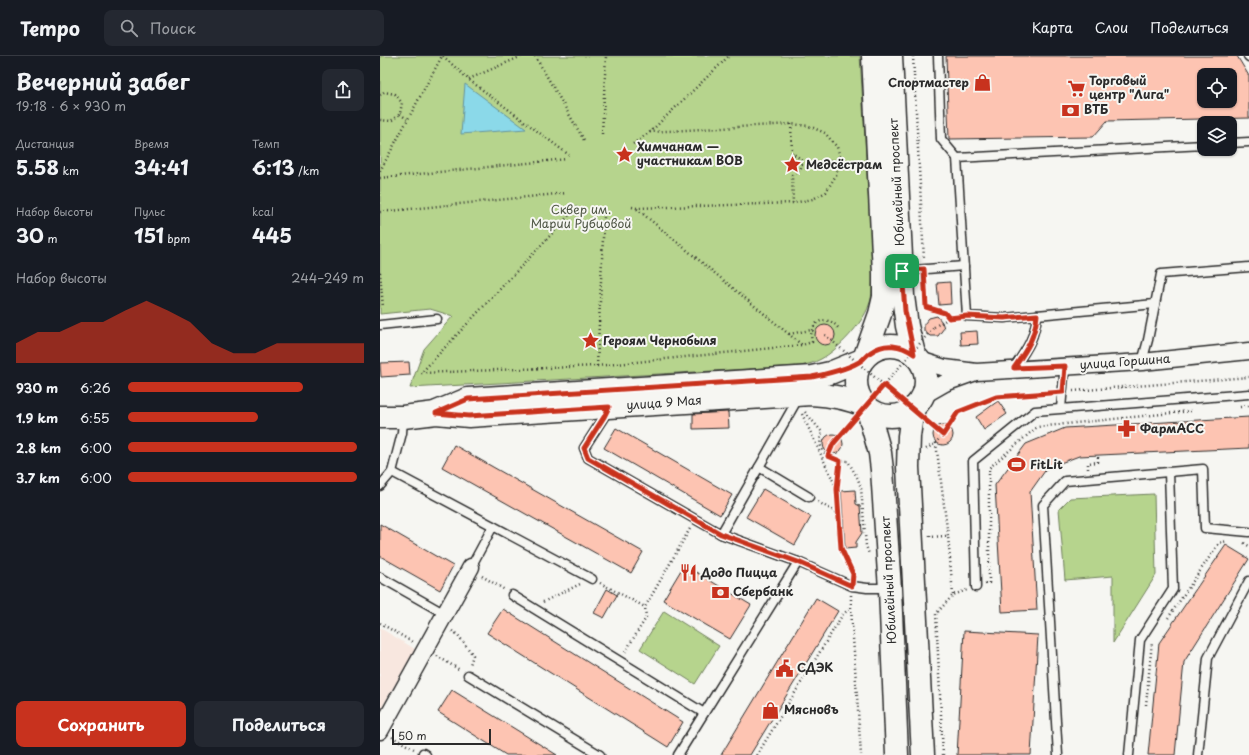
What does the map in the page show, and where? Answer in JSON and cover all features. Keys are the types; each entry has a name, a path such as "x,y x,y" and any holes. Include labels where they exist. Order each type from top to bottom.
{"main road":[{"name":"Юбилейный проспект","path":"873,56 884,297 880,314 864,358 856,372 855,382 857,391 866,407 880,453 890,588 897,755"},
{"name":"Юбилейный проспект","path":"891,56 905,311 917,357 924,367 926,376 926,385 918,401 909,436 908,467 923,755"},
{"path":"864,358 872,350 889,345 907,349 917,357"},
{"name":"улица 9 Мая","path":"436,413 468,399 812,377 830,373 864,358"},
{"name":"улица 9 Мая","path":"380,418 436,413 469,416 811,394 829,395 849,399 866,407"},
{"path":"866,407 875,413 884,416 894,416 903,414 918,401"}],"street":[{"name":"улица Горшина","path":"918,401 945,382 976,372 1014,368 1142,362 1249,351"},
{"name":"улица Горшина","path":"917,357 945,368 976,372"},
{"path":"380,730 470,568"}],"lane":[{"path":"938,56 940,139 957,158 967,316 1004,318 1155,304"},
{"path":"1237,143 1249,142"},
{"path":"957,158 1197,145"},
{"path":"902,271 964,266"},
{"path":"1142,362 1148,340 1161,274 1249,267"},
{"path":"1014,368 1029,346 1036,330 1037,315"},
{"path":"380,325 437,319"},
{"path":"1061,408 1065,366"},
{"path":"976,587 973,461 1035,410 1249,394"},
{"path":"721,534 796,402"},
{"path":"609,407 584,448 588,458 721,534 798,562 852,586 867,588 890,588"},
{"path":"380,486 392,472 402,433 403,417"},
{"path":"759,467 809,496"},
{"path":"1058,755 1043,505 1065,481 1203,469 1205,528 1249,532"},
{"path":"392,472 592,578"},
{"path":"1129,755 1140,640 1173,589 1169,472"},
{"path":"470,568 493,526"},
{"path":"678,755 798,562"},
{"path":"380,577 442,618"},
{"path":"1198,755 1208,658 1249,581"},
{"path":"512,595 704,713"},
{"path":"468,675 600,755"}],"path":[{"path":"380,171 442,56 468,79 569,155"},
{"path":"468,79 522,56"},
{"path":"535,56 584,140"},
{"path":"602,134 606,56"},
{"path":"632,144 650,132 729,56"},
{"path":"913,56 926,307 945,313 949,318"},
{"path":"380,95 384,92 395,94 402,103 400,114 391,121 380,120"},
{"path":"400,114 407,119"},
{"path":"632,207 793,203 813,199 826,192 836,175 841,160 837,147 825,133 809,126 791,124 650,132"},
{"path":"791,124 792,153 801,159 802,164 801,170 792,175 793,203"},
{"path":"380,178 567,159"},
{"path":"802,164 841,160"},
{"path":"380,212 567,193"},
{"path":"577,207 421,373 597,366 802,345 812,342 810,336 811,330 814,325 819,322 824,320 830,321 839,329"},
{"path":"637,208 802,345"},
{"path":"597,366 604,217"},
{"path":"380,272 383,307"},
{"path":"828,456 833,444 934,327 949,318 967,316"},
{"path":"789,334 811,330 816,332"},
{"path":"826,335 943,435"},
{"path":"923,450 936,443 958,412 996,397 1249,377"},
{"path":"796,402 822,432 820,444 822,449 828,456 840,461 848,461 858,479 861,488 866,546 870,556"},
{"path":"796,402 837,489"},
{"path":"1234,407 1249,406"},
{"path":"943,755 936,614 953,595 990,583 989,468 1038,427 1195,410"},
{"path":"936,443 948,536 953,595"},
{"path":"1088,463 1098,462 1098,455"},
{"path":"840,461 837,489 841,548 853,574 851,608 861,755"},
{"path":"809,496 839,514"},
{"path":"620,661 646,618 645,607 696,520"},
{"path":"930,530 930,537 948,536"},
{"path":"1164,624 1219,543"},
{"path":"470,568 512,595"},
{"path":"853,574 859,576"},
{"path":"533,607 592,578 645,607"},
{"path":"757,755 843,614 851,608"},
{"path":"442,618 458,635 473,655 468,675"},
{"path":"1145,710 1152,642 1156,636"},
{"path":"380,730 414,750 425,754"}],"shaded area":[{"path":"380,628 415,649 380,711"}],"green space":[{"name":"Сквер им. Марии Рубцовой","path":"380,56 860,56 873,274 871,297 866,312 856,328 828,355 801,366 410,388 424,349 453,316 430,309 380,314"},
{"path":"1154,494 1156,575 1113,643 1113,576 1065,580 1059,509 1070,498"},
{"path":"664,611 719,646 695,684 640,649"}],"water":[{"path":"465,84 526,129 461,134"}],"building":[{"name":"Торговый центр \"Лига\"","path":"946,56 1237,56 1249,76 1249,118 1237,118 1237,116 1197,116 1197,119 1107,121 1093,137 949,139"},
{"path":"950,282 951,304 939,305 937,283"},
{"path":"937,316 942,322 944,328 938,336 930,336 924,331 924,324 929,318"},
{"path":"825,325 832,328 835,335 832,342 825,345 818,342 815,335 818,328"},
{"path":"977,331 978,344 961,345 960,332"},
{"path":"409,362 410,375 381,377 380,363"},
{"path":"998,401 1007,414 984,430 976,417"},
{"path":"728,412 729,428 693,429 693,414"},
{"path":"1249,417 1249,448 1079,456 1047,468 1030,492 1037,610 1002,612 995,485 1026,444 1065,428"},
{"path":"943,425 950,428 953,435 950,442 943,445 936,442 933,435 936,428"},
{"path":"616,428 732,495 720,515 604,448"},
{"path":"833,434 840,437 843,444 840,451 833,454 826,451 823,444 826,437"},
{"path":"454,445 643,552 631,573 442,467"},
{"path":"763,489 811,517 795,545 746,517"},
{"path":"855,490 856,504 860,506 862,533 856,542 856,548 845,549 841,491"},
{"path":"380,524 453,566 440,590 380,556"},
{"path":"1226,545 1249,559 1184,662 1175,755 1148,755 1159,643"},
{"path":"684,565 751,605 730,639 663,600"},
{"path":"607,589 617,595 604,618 594,613"},
{"path":"816,598 838,611 750,755 721,755"},
{"path":"503,609 683,722 668,747 487,633"},
{"path":"964,631 1038,635 1031,755 957,755"},
{"path":"452,690 557,755 506,755 438,712"}],"place":[{"name":"Спортмастер","path":"982,83"},
{"name":"Торговый центр \"Лига\"","path":"1076,88"},
{"name":"ВТБ","path":"1071,110"},
{"name":"Химчанам — участникам ВОВ","path":"624,154"},
{"name":"Медсёстрам","path":"793,165"},
{"name":"Героям Чернобыля","path":"590,341"},
{"name":"ФармАСС","path":"1127,429"},
{"name":"FitLit","path":"1017,465"},
{"name":"Додо Пицца","path":"688,573"},
{"name":"Сбербанк","path":"720,592"},
{"name":"СДЭК","path":"784,668"},
{"name":"Мясновъ","path":"771,710"}],"route":[{"path":"924,269 926,307 945,313 949,318 967,316 1004,318 1037,315 1036,330 1029,346 1014,368 1065,366 1063,392 996,397 958,412 943,435 884,385 833,444 828,456 840,461 837,489 841,548 853,574 852,586 798,562 721,534 588,458 584,448 609,407 469,416 436,413 468,399 812,377 830,373 848,366 862,360 872,350 889,345 907,349 914,354 907,326 903,296 902,271 924,269"}]}
